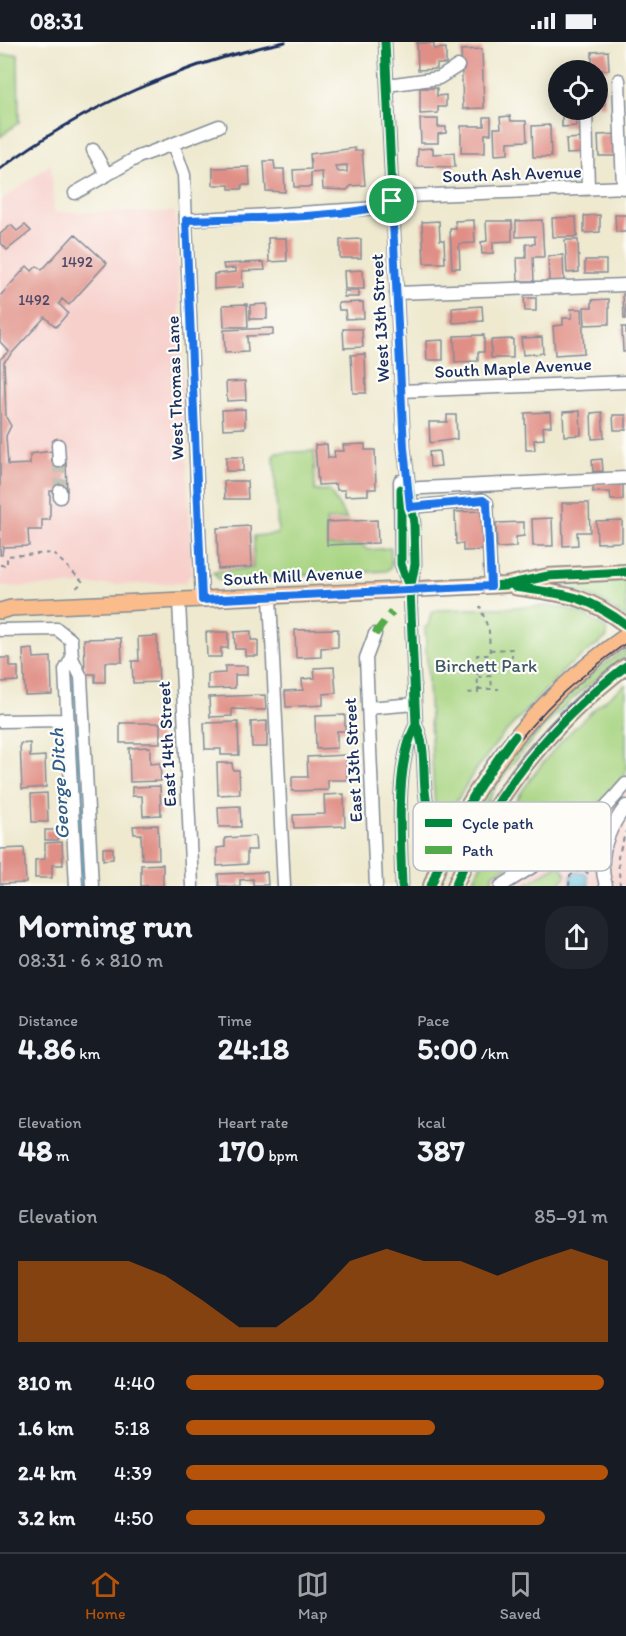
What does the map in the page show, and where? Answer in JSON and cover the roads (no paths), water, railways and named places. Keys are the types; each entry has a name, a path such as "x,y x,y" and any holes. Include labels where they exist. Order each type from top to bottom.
{"main road":[{"name":"South Mill Avenue","path":"4,608 499,586 548,576 626,572"},
{"name":"South Mill Avenue","path":"499,586 580,597 626,625"},
{"path":"471,802 483,780 536,712 561,687 626,636"},
{"path":"497,802 533,752 578,705 626,666"},
{"path":"431,886 437,871"},
{"path":"455,886 461,871"}],"street":[{"name":"West 13th Street","path":"385,42 404,448 405,489 401,564 410,590"},
{"path":"387,84 439,78 458,66"},
{"path":"620,80 624,187"},
{"path":"586,120 588,189"},
{"path":"75,193 138,157 219,126"},
{"name":"West Thomas Lane","path":"173,144 184,175 202,600"},
{"path":"93,150 107,175"},
{"name":"South Ash Avenue","path":"186,220 345,212 378,208 409,196 624,187"},
{"path":"396,293 626,285"},
{"name":"South Maple Avenue","path":"401,391 626,382"},
{"path":"58,445 59,461"},
{"path":"405,489 626,478"},
{"name":"West 13th Street","path":"405,489 410,507 415,564 410,590"},
{"path":"410,507 483,500 487,503 499,586"},
{"path":"410,590 416,725 422,739 428,802"},
{"path":"270,597 284,886"},
{"name":"East 14th Street","path":"179,601 192,886"},
{"path":"0,630 57,629 71,640 72,658 81,677 92,886"},
{"name":"East 13th Street","path":"375,634 366,658 376,886"},
{"path":"72,658 65,670 76,886"},
{"path":"368,708 415,704"},
{"path":"0,721 68,720"},
{"path":"402,886 402,782 408,739 416,725"},
{"path":"610,802 626,784"},
{"path":"611,831 626,806 615,798"},
{"path":"501,886 525,871"},
{"path":"604,871 606,886"}],"water":[{"path":"577,872 587,874 589,886 571,886 571,876"}],"waterway":[{"name":"George Ditch","path":"73,680 84,886"}],"tunnel":[{"path":"59,461 60,491"}],"tram line":[{"path":"476,802 505,757 543,713 564,692 626,643"},
{"path":"492,802 522,759 545,731 570,705 626,659"},
{"path":"436,886 442,871"},
{"path":"451,886 457,871"}],"railway":[{"path":"0,169 65,126 135,90 209,62 285,42"}],"park label":[{"name":"Birchett Park","path":"486,666"}]}
